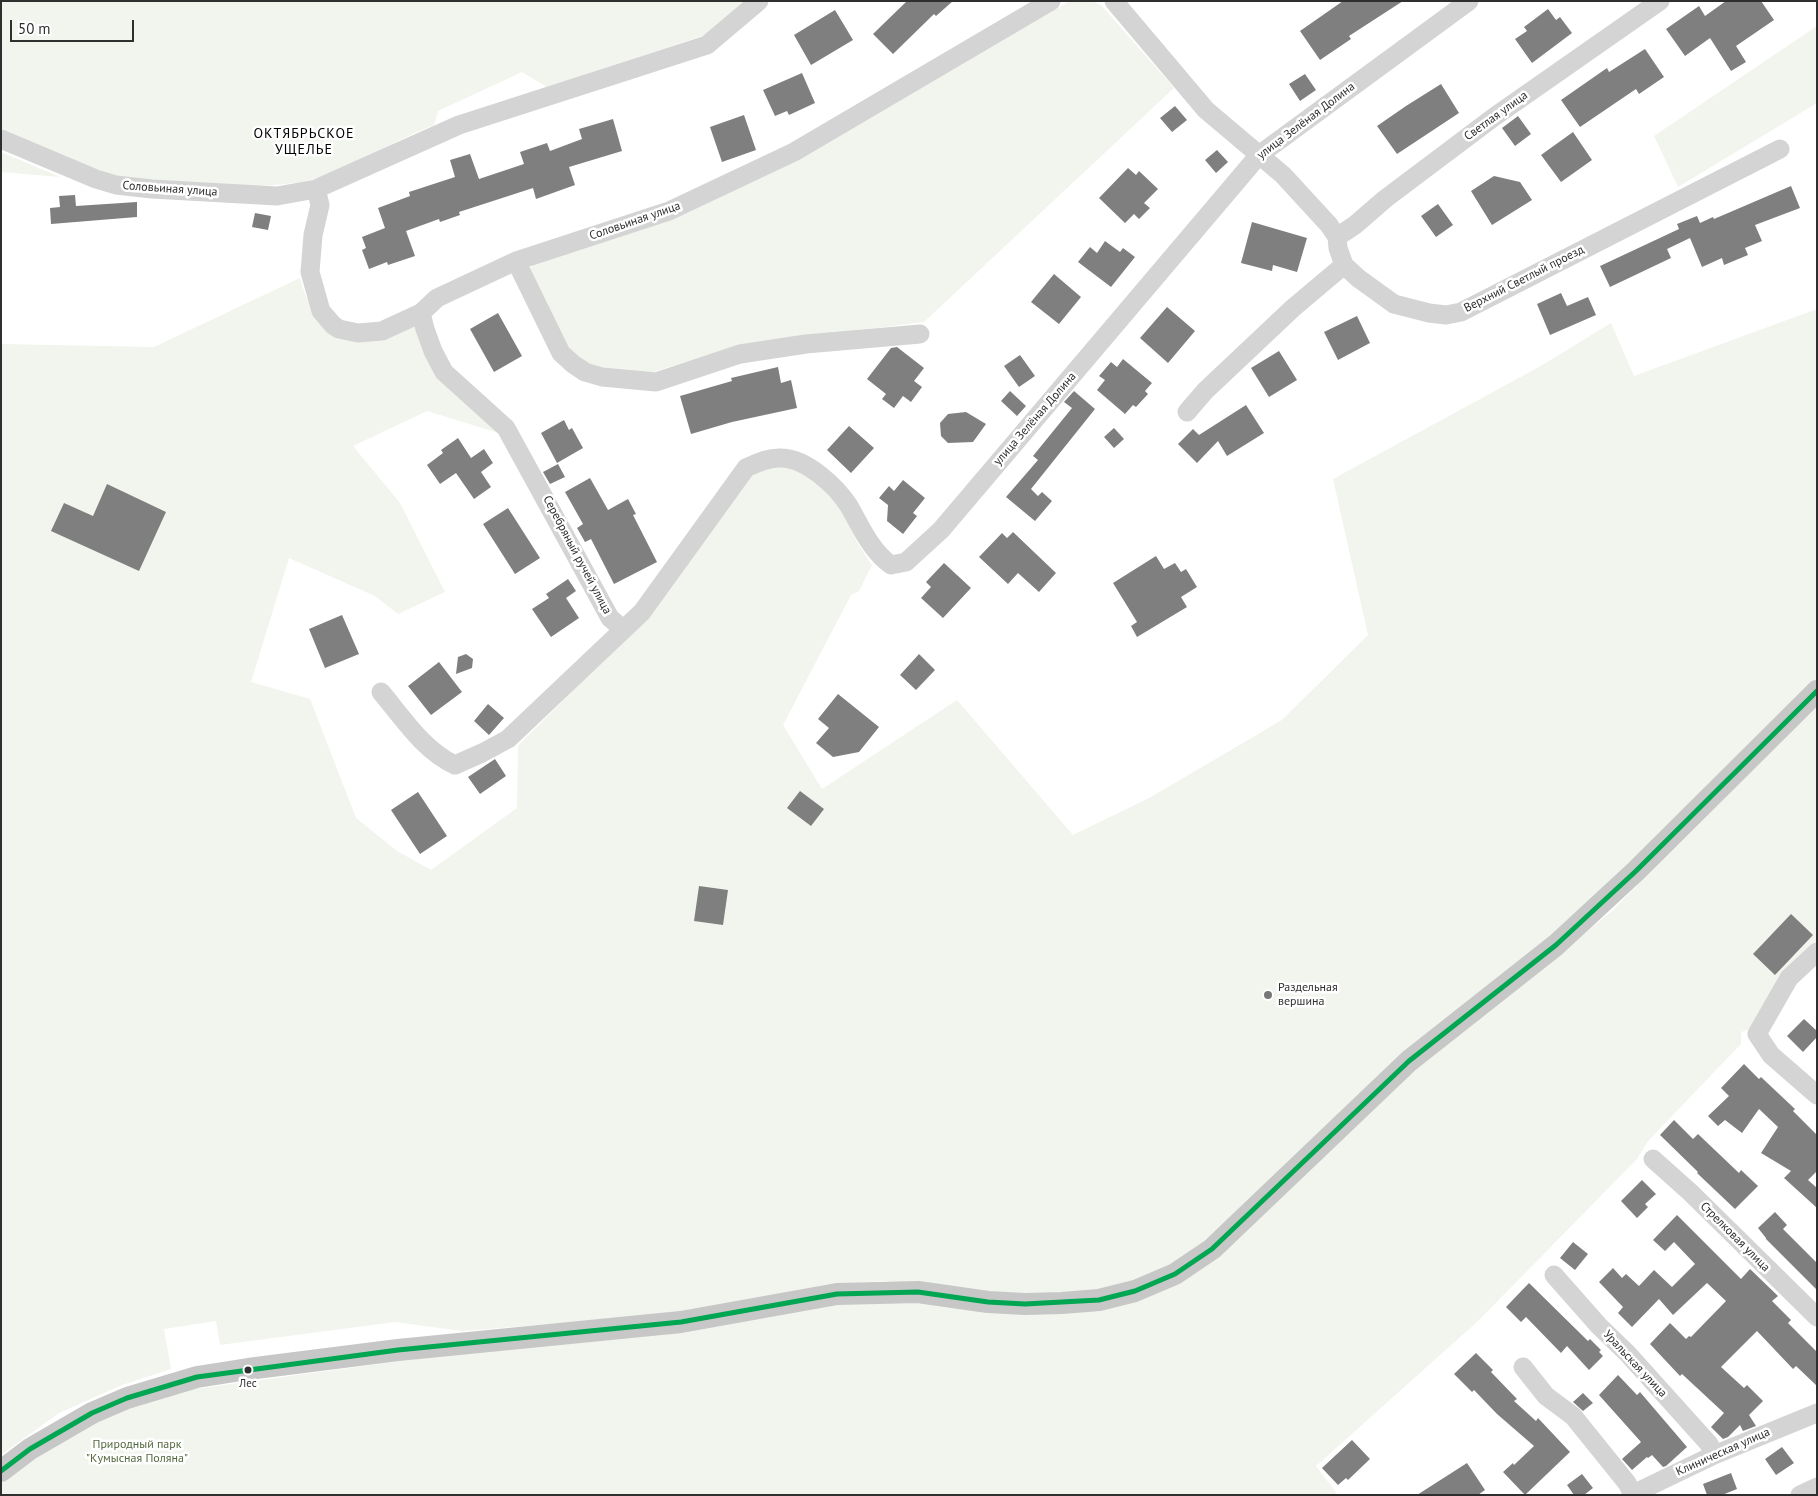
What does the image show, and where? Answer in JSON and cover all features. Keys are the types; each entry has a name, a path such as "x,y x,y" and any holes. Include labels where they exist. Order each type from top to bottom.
{"main road":[{"path":"1,1471 30,1450 92,1413 127,1398 197,1377 398,1350 681,1322 837,1294 918,1292 988,1302 1025,1304 1090,1301 1135,1291 1175,1274 1212,1249 1409,1061 1556,944 1636,871 1817,691"}],"street":[{"name":"Соловьиная улица","path":"1,139 116,185 152,189 276,196 316,189 459,125 707,45 758,1"},
{"name":"Соловьиная улица","path":"316,189 320,206 313,235 310,272 320,311 333,325 339,328 358,333 382,330 421,312 437,298 516,261 669,211 794,152 1051,1"},
{"path":"1114,1 1206,110 1283,175 1329,225 1337,237 1338,248 1344,265 1293,308 1205,391 1187,412"},
{"name":"улица Зелёная Долина","path":"623,628 642,612 746,468 764,460 782,458 802,463 821,475 847,504 880,558 891,565 906,562 941,530 1259,155 1468,1"},
{"name":"Светлая улица","path":"1337,237 1355,226 1385,200 1494,116 1660,1"},
{"name":"Верхний Светлый проезд","path":"1344,265 1358,278 1394,304 1429,313 1446,315 1461,312 1780,149"},
{"path":"516,261 561,354 585,372 602,377 656,382 740,354 806,344 920,334"},
{"name":"Серебряный ручей улица","path":"421,312 424,329 432,351 444,372 506,428 610,618 623,628"},
{"path":"381,692 432,751 443,760 456,765 508,739 623,628"},
{"path":"1817,952 1789,978 1757,1034 1771,1055 1817,1095"},
{"name":"Стрелковая улица","path":"1652,1159 1691,1193 1817,1318"},
{"name":"Уральская улица","path":"1554,1275 1709,1444 1714,1455"},
{"path":"1523,1366 1546,1396 1573,1416 1627,1483 1632,1494"},
{"name":"Клиническая улица","path":"1632,1494 1714,1455 1817,1412"},
{"path":"1800,1495 1817,1487"}],"green space":[{"path":"1,1 746,1 708,34 547,87 522,72 438,111 434,125 332,173 302,182 255,186 118,178 1,129"},
{"path":"1070,1 1092,1 1101,5 1174,88 924,322 740,345 653,372 604,370 588,366 566,351 530,278 530,269 536,261 801,159"},
{"path":"1817,26 1817,103 1678,187 1654,136"},
{"path":"1,152 60,177 1,172"},
{"path":"300,278 310,306 327,330 414,327 502,434 427,411 353,446 400,503 445,592 398,614 375,596 289,558 251,682 310,699 356,818 397,851 431,870 517,808 518,746 649,614 752,475 768,468 783,466 799,470 817,483 842,510 858,544 872,565 859,591 851,595 783,725 822,789 957,700 1073,835 1151,797 1282,720 1368,635 1333,479 1539,367 1611,323 1634,376 1817,309 1817,679 1630,866 1204,1241 1168,1267 1121,1285 1077,1293 1003,1294 883,1281 835,1284 676,1314 462,1331 395,1322 220,1345 216,1321 164,1329 171,1369 122,1385 59,1413 1,1455 1,344 154,347"},
{"name":"Природный парк \"Кумысная Поляна\"","path":"1817,703 1817,944 1754,1028 1741,1032 1741,1044 1648,1141 1637,1159 1477,1322 1316,1466 1338,1495 1,1495 1,1484 70,1434 141,1403 194,1389 836,1302 1136,1301 1415,1070 1612,911"}],"building":[{"path":"907,1 953,1 936,16 934,14 893,54 873,34"},
{"path":"1343,1 1403,1 1349,36 1351,39 1320,60 1300,31"},
{"path":"1726,1 1761,1 1774,20 1736,46 1746,62 1731,71 1710,38 1685,56 1666,29 1699,6 1705,16"},
{"path":"1548,9 1556,20 1560,17 1572,33 1532,63 1515,39 1527,31 1524,27"},
{"path":"835,10 853,40 811,65 794,35"},
{"path":"1645,49 1664,77 1639,94 1636,89 1580,127 1561,100 1607,68 1609,72"},
{"path":"802,73 815,103 789,115 787,111 775,116 763,90"},
{"path":"1305,74 1316,90 1300,101 1289,84"},
{"path":"1441,84 1459,113 1397,154 1377,126"},
{"path":"1175,106 1187,120 1172,132 1160,118"},
{"path":"744,115 756,150 722,162 710,127"},
{"path":"1518,116 1531,134 1515,146 1502,128"},
{"path":"613,119 622,151 569,167 575,185 536,199 533,188 459,212 460,215 440,222 439,219 406,231 415,256 388,265 387,262 369,269 362,250 366,248 362,237 385,228 378,208 410,196 409,192 455,177 450,160 470,154 479,179 524,164 520,152 547,143 550,151 582,139 579,129"},
{"path":"1573,132 1592,160 1561,182 1541,155"},
{"path":"1217,150 1228,162 1216,173 1205,160"},
{"path":"1128,168 1136,175 1139,171 1158,189 1144,203 1150,208 1139,219 1134,214 1125,223 1099,198"},
{"path":"1494,176 1520,182 1532,200 1492,225 1471,191"},
{"path":"1791,186 1800,208 1755,225 1762,241 1745,248 1748,255 1724,265 1722,258 1702,267 1690,238 1667,249 1671,258 1610,287 1600,266 1679,229 1677,224 1697,216 1700,223 1713,217 1714,219"},
{"path":"75,195 76,206 137,202 137,217 51,224 50,208 60,207 59,196"},
{"path":"1438,204 1453,225 1436,237 1421,216"},
{"path":"255,213 271,216 268,230 252,227"},
{"path":"1252,222 1307,238 1297,272 1273,265 1272,271 1241,263"},
{"path":"1105,241 1120,252 1123,248 1135,257 1111,287 1078,262 1090,247 1097,253"},
{"path":"1054,274 1081,297 1059,324 1031,302"},
{"path":"1561,293 1567,306 1588,297 1596,315 1550,335 1537,304"},
{"path":"1167,307 1195,331 1168,363 1140,338"},
{"path":"498,313 522,356 494,372 470,329"},
{"path":"1357,316 1370,343 1338,360 1324,332"},
{"path":"897,347 924,368 914,381 922,387 911,402 903,396 894,408 882,399 886,394 867,379 891,348"},
{"path":"1279,351 1297,380 1269,397 1251,368"},
{"path":"1020,355 1035,376 1019,387 1004,366"},
{"path":"1123,359 1152,383 1145,391 1148,394 1136,407 1133,405 1125,414 1097,390 1105,380 1099,376 1111,362 1117,367"},
{"path":"778,367 781,383 791,380 797,408 732,422 691,434 680,396 732,381 731,378"},
{"path":"1010,391 1026,406 1017,416 1001,401"},
{"path":"1074,391 1095,409 1031,489 1038,496 1042,492 1052,501 1035,521 1006,497 1038,460 1033,456 1072,408 1064,402"},
{"path":"1246,405 1264,433 1227,456 1218,441 1197,463 1178,444 1193,429 1199,435"},
{"path":"966,412 986,424 973,442 948,443 941,436 940,423 948,414"},
{"path":"564,420 569,430 572,428 583,448 557,463 541,433"},
{"path":"849,426 874,448 851,473 827,450"},
{"path":"1114,428 1124,439 1114,448 1104,437"},
{"path":"458,438 471,458 484,449 493,463 481,472 491,487 474,499 456,473 440,484 427,465 443,453 441,450"},
{"path":"558,464 565,477 550,484 543,472"},
{"path":"590,478 608,510 628,499 636,514 633,515 657,562 614,584 591,539 585,542 577,528 583,524 565,492"},
{"path":"903,480 925,498 913,513 917,516 903,534 887,521 888,505 879,498 889,486 894,491"},
{"path":"107,484 166,512 139,571 51,531 64,503 93,516"},
{"path":"508,508 540,558 515,574 483,524"},
{"path":"1013,532 1056,573 1039,592 1018,573 1008,584 979,557 1002,533 1007,538"},
{"path":"1156,556 1164,569 1175,563 1181,572 1186,569 1197,587 1181,597 1187,607 1137,637 1131,626 1137,622 1113,583"},
{"path":"944,563 971,588 943,618 921,598 931,587 926,582"},
{"path":"568,579 576,591 566,598 579,618 551,637 532,609 549,598 546,594"},
{"path":"342,615 359,654 325,668 309,629"},
{"path":"466,654 473,659 472,668 456,674 458,657"},
{"path":"919,654 935,670 916,690 900,675"},
{"path":"439,662 462,692 431,715 408,686"},
{"path":"838,694 879,727 859,752 833,757 816,743 829,728 818,719"},
{"path":"488,704 504,718 489,735 474,721"},
{"path":"495,759 506,776 480,794 468,777"},
{"path":"800,791 824,809 811,826 787,808"},
{"path":"418,792 447,836 420,854 391,810"},
{"path":"699,886 728,890 723,925 694,921"},
{"path":"1791,914 1813,935 1775,975 1753,954"},
{"path":"1804,1019 1817,1031 1817,1037 1803,1052 1787,1036"},
{"path":"1744,1064 1795,1109 1793,1111 1817,1135 1817,1171 1808,1180 1817,1188 1817,1208 1784,1178 1791,1171 1761,1153 1778,1127 1759,1109 1742,1133 1725,1120 1718,1126 1708,1116 1729,1096 1721,1088"},
{"path":"1674,1120 1693,1139 1698,1134 1739,1173 1741,1170 1758,1186 1735,1209 1660,1135"},
{"path":"1642,1180 1656,1194 1645,1204 1648,1207 1637,1218 1621,1201"},
{"path":"1775,1212 1787,1225 1783,1229 1817,1263 1817,1290 1766,1239 1758,1228"},
{"path":"1677,1215 1741,1279 1750,1269 1778,1296 1772,1301 1791,1320 1788,1323 1817,1352 1817,1386 1796,1366 1793,1369 1757,1331 1721,1367 1744,1388 1747,1385 1763,1401 1749,1415 1756,1426 1743,1431 1740,1425 1728,1437 1723,1439 1711,1427 1724,1413 1682,1374 1680,1376 1650,1344 1670,1323 1686,1339 1689,1336 1691,1337 1726,1301 1707,1283 1673,1315 1659,1299 1632,1327 1618,1313 1623,1307 1599,1282 1613,1268 1622,1278 1626,1274 1639,1286 1654,1270 1672,1287 1695,1264 1674,1242 1665,1251 1653,1240"},
{"path":"1573,1242 1588,1254 1575,1270 1560,1258"},
{"path":"1529,1283 1588,1341 1590,1339 1601,1350 1599,1352 1603,1356 1589,1370 1567,1346 1561,1353 1526,1317 1521,1322 1506,1307"},
{"path":"1476,1353 1517,1399 1514,1401 1536,1421 1538,1418 1570,1452 1525,1495 1503,1472 1513,1463 1514,1465 1534,1446 1454,1374"},
{"path":"1618,1375 1637,1395 1640,1392 1687,1447 1666,1466 1663,1467 1652,1455 1632,1470 1622,1459 1641,1442 1599,1395"},
{"path":"1583,1393 1593,1403 1583,1411 1573,1402"},
{"path":"1352,1440 1370,1459 1348,1480 1346,1478 1338,1485 1322,1468"},
{"path":"1782,1447 1794,1463 1776,1475 1765,1459"},
{"path":"1467,1463 1485,1490 1478,1495 1417,1495"},
{"path":"1731,1473 1737,1489 1722,1495 1707,1495 1703,1484"},
{"path":"1582,1474 1593,1488 1584,1495 1574,1495 1567,1485"}],"transit line":[{"path":"1,1471 30,1449 92,1413 127,1398 197,1377 398,1350 681,1322 837,1294 918,1292 988,1302 1025,1304 1099,1300 1135,1291 1175,1274 1212,1249 1409,1061 1556,945 1636,871 1817,691"}],"place":[{"name":"Раздельная вершина","path":"1268,995"},
{"name":"Лес","path":"248,1370"}],"district":[{"name":"ОКТЯБРЬСКОЕ УЩЕЛЬЕ","path":"304,142"}]}
